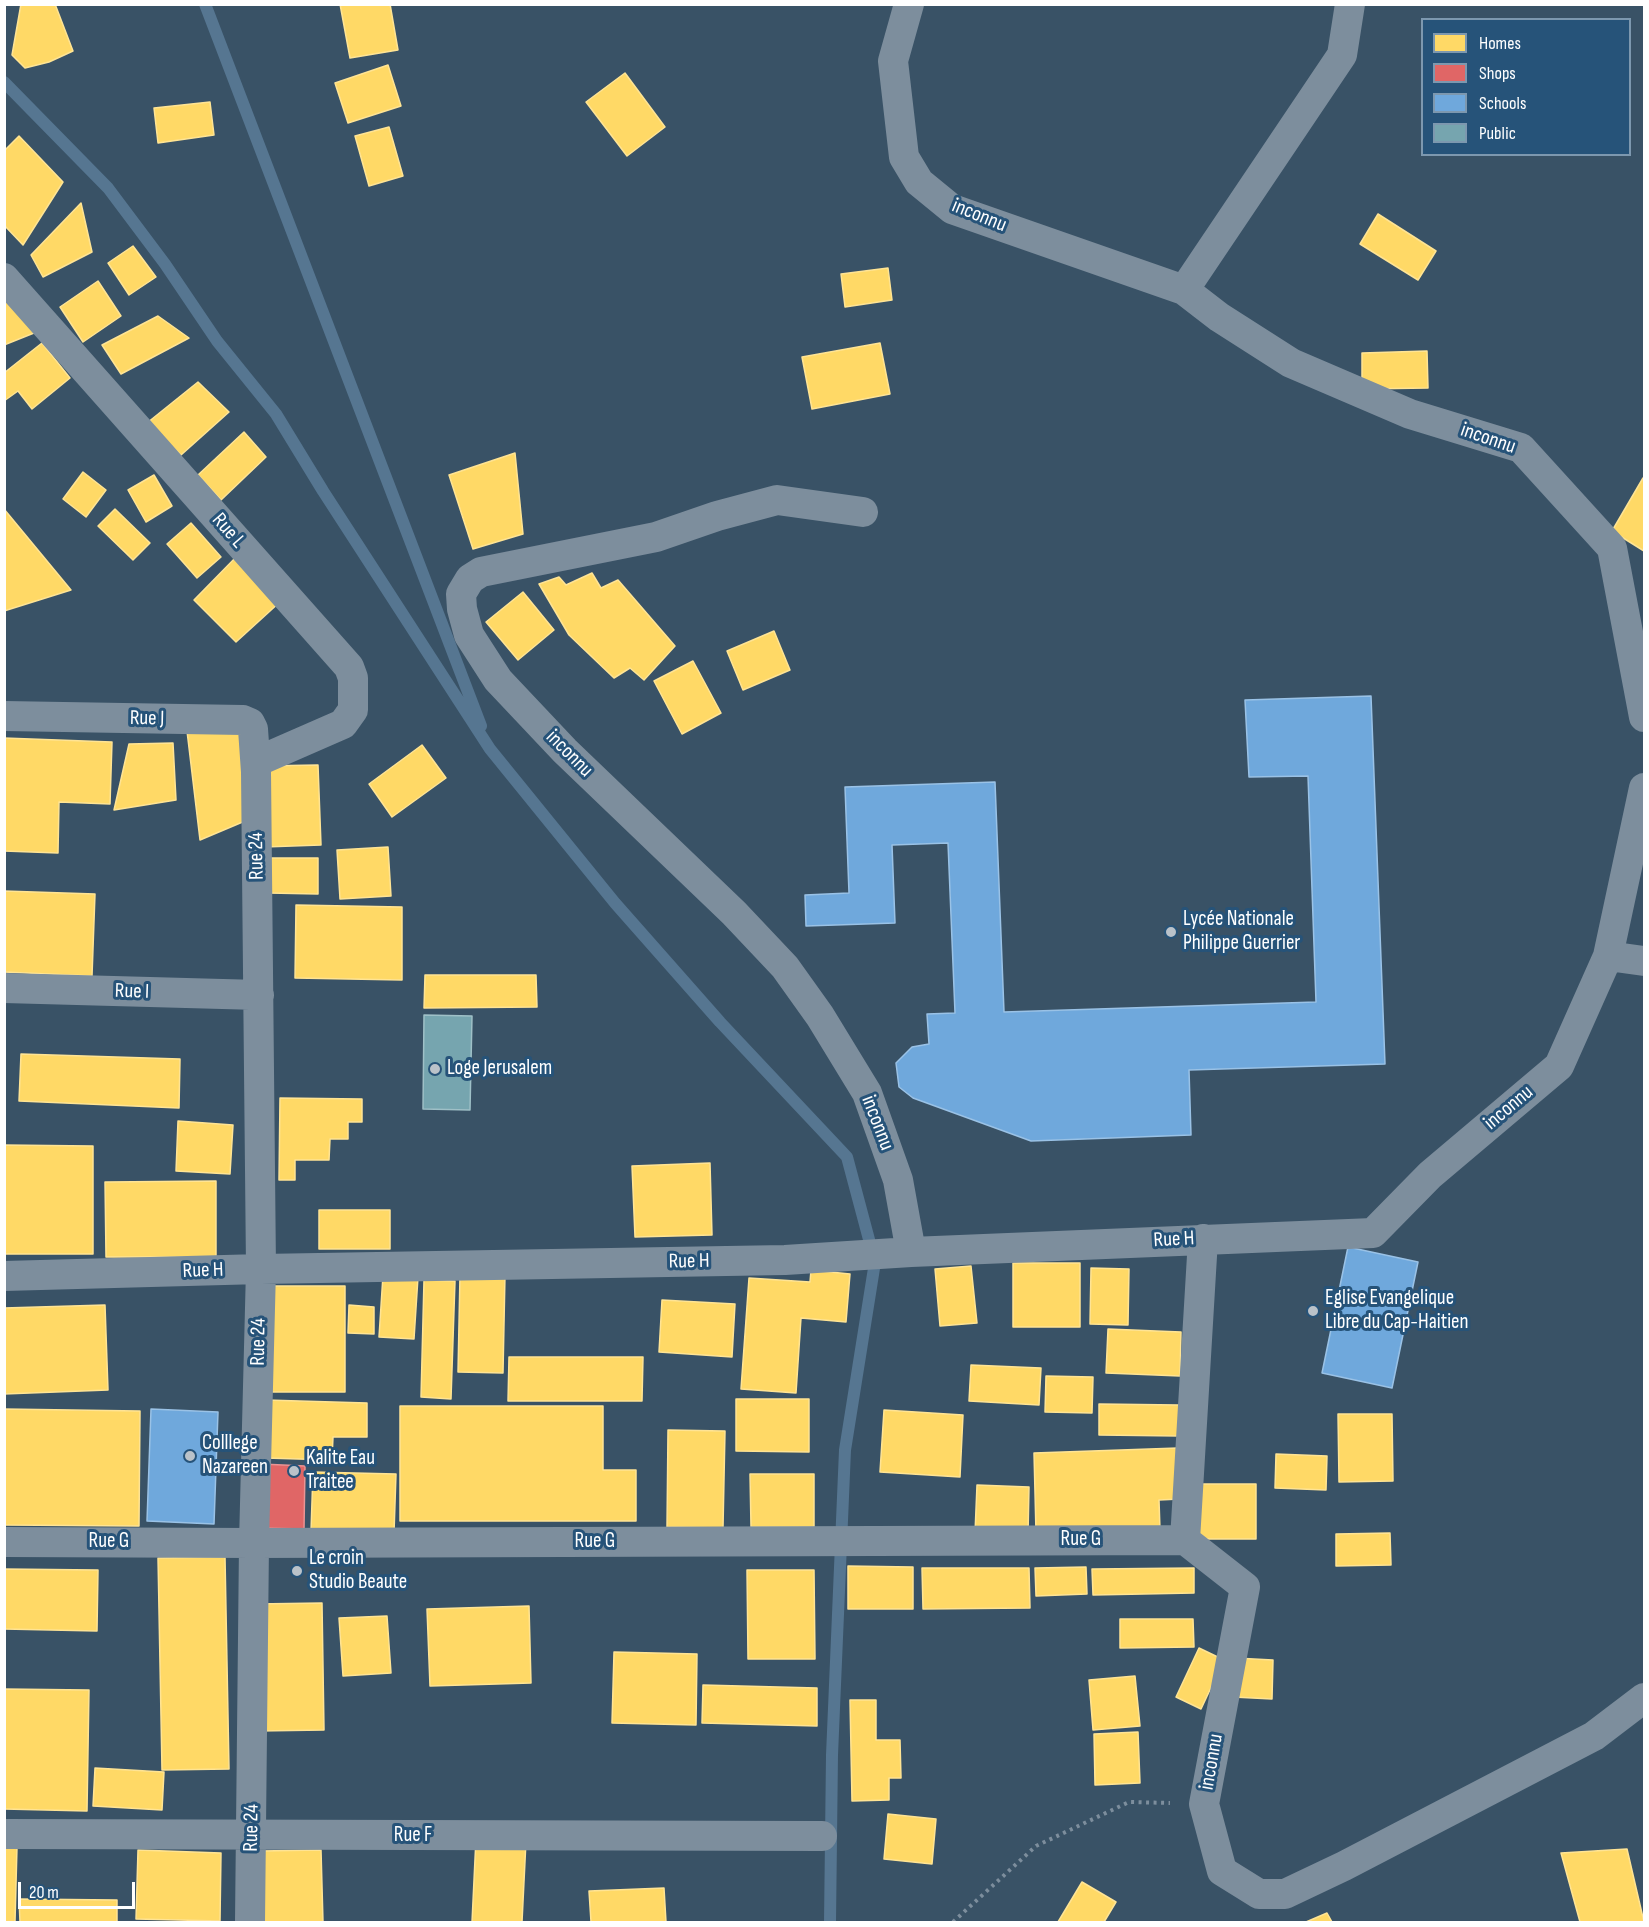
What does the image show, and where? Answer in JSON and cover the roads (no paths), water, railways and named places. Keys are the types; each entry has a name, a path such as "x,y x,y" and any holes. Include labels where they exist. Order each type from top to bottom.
{"street":[{"name":"inconnu","path":"909,4 893,61 904,157 919,182 952,208 1184,290 1291,363 1410,414 1521,448 1612,548 1644,717"},
{"path":"1184,290 1342,55 1350,4"},
{"name":"Rue L","path":"4,278 349,667 353,678 353,710 343,724 256,762"},
{"name":"inconnu","path":"863,512 777,500 717,516 656,537 481,572 470,579 461,594 462,609 470,635 498,680 564,751 741,921 785,967 820,1016 867,1093 898,1180 911,1252"},
{"name":"Rue J","path":"4,716 243,720 250,723 253,729 256,762"},
{"name":"Rue 24","path":"250,1923 254,1543 261,1269 256,762"},
{"name":"inconnu","path":"1373,1233 1430,1175 1559,1066 1608,956 1644,788"},
{"path":"1608,956 1644,961"},
{"name":"Rue I","path":"4,988 259,995"},
{"name":"Rue H","path":"4,1276 785,1260 911,1252 1373,1233"},
{"path":"1185,1540 1203,1239"},
{"name":"inconnu","path":"1185,1540 1245,1587 1204,1804 1222,1870 1259,1894 1285,1894 1344,1866 1594,1736 1644,1698"},
{"name":"Rue G","path":"4,1542 1185,1540"},
{"name":"Rue F","path":"4,1834 822,1836"}],"waterway":[{"path":"205,4 481,726"},
{"path":"4,82 108,188 165,264 217,341 276,414 323,491 490,749 615,903 720,1022 847,1157 875,1262 845,1450 832,1755 830,1922"}],"place":[{"name":"Lycée Nationale Philippe Guerrier","path":"1171,932"},
{"name":"Loge Jerusalem","path":"435,1069"},
{"name":"Eglise Evangelique Libre du Cap-Haitien","path":"1313,1311"},
{"name":"Colllege Nazareen","path":"190,1456"},
{"name":"Kalite Eau Traitee","path":"294,1471"},
{"name":"Le croin Studio Beaute","path":"297,1571"}]}
